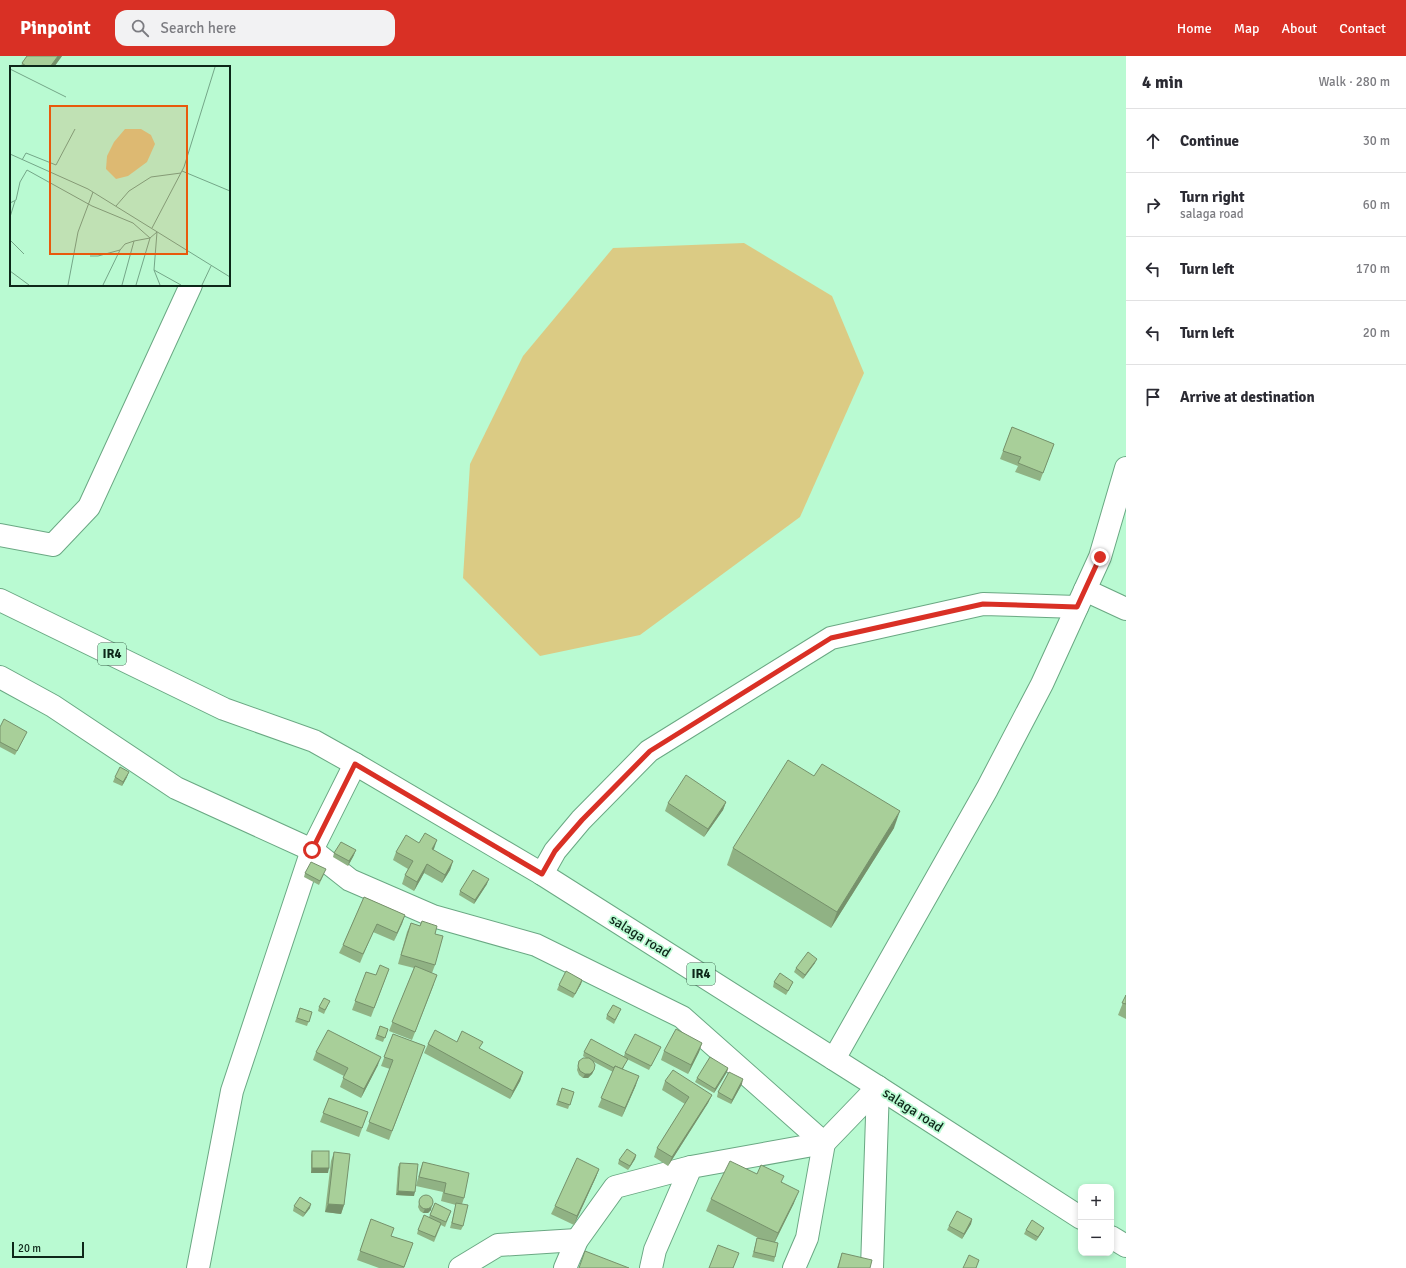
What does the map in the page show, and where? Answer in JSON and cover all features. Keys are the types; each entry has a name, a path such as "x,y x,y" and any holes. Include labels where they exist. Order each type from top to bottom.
{"street":[{"path":"0,536 54,545 90,506 191,286"},
{"path":"834,1059 987,789 1042,684 1100,557 1126,468"},
{"path":"542,874 555,851 582,820 650,751 831,638 983,604 1081,599 1126,609"},
{"name":"salaga road","path":"0,600 224,709 314,741 355,764 542,874 878,1087 1078,1216"},
{"path":"0,677 54,706 176,788 312,850 350,880 433,916 536,945 682,1017 824,1142"},
{"path":"198,1268 232,1091 312,850 355,764"},
{"path":"794,1268 806,1238 824,1142 878,1087"},
{"path":"872,1268 878,1087"},
{"path":"565,1268 577,1240 616,1187 691,1167 824,1142"},
{"path":"651,1268 655,1250 691,1167"},
{"path":"1114,1239 1126,1246"},
{"path":"460,1268 498,1245 577,1240"}],"shaded area":[{"path":"744,243 832,296 864,373 800,517 640,635 540,656 463,578 470,464 523,356 613,248"}],"building":[{"path":"27,56 58,56 51,66 26,66 22,63"},
{"path":"1012,427 1054,444 1043,473 1018,463 1021,457 1003,451"},
{"path":"4,719 27,732 17,751 0,742 0,727"},
{"path":"788,760 814,776 822,764 900,811 837,912 733,848"},
{"path":"120,767 129,772 123,782 115,777"},
{"path":"686,775 726,802 708,829 668,803"},
{"path":"425,833 437,840 432,849 453,861 445,875 427,864 417,882 405,875 413,861 396,852 406,835 419,843"},
{"path":"341,842 356,850 349,861 334,853"},
{"path":"311,862 326,869 320,881 305,873"},
{"path":"473,870 489,879 475,900 460,891"},
{"path":"364,897 405,915 397,933 377,924 363,954 343,945"},
{"path":"422,921 437,926 435,934 443,936 435,965 401,955 411,923 420,926"},
{"path":"808,952 817,959 805,975 796,968"},
{"path":"380,965 389,969 374,1008 355,1001 366,972 376,975"},
{"path":"415,966 437,975 415,1032 392,1022"},
{"path":"566,971 582,980 575,994 559,985"},
{"path":"780,973 793,982 788,991 774,982"},
{"path":"1126,995 1126,1004 1122,1003"},
{"path":"324,998 330,1001 325,1010 319,1007"},
{"path":"613,1005 621,1009 615,1020 607,1015"},
{"path":"300,1008 312,1012 309,1022 297,1018"},
{"path":"380,1026 388,1029 385,1038 377,1035"},
{"path":"676,1029 702,1043 691,1065 664,1051"},
{"path":"328,1030 381,1057 364,1089 343,1078 348,1068 316,1052"},
{"path":"435,1030 457,1042 462,1031 483,1042 479,1048 523,1072 513,1091 428,1044"},
{"path":"393,1034 425,1046 392,1131 369,1122 393,1060 384,1057"},
{"path":"635,1034 661,1047 651,1066 625,1053"},
{"path":"591,1039 628,1059 622,1069 615,1066 614,1068 584,1052"},
{"path":"710,1057 728,1068 715,1089 697,1078"},
{"path":"583,1058 589,1058 595,1065 594,1070 590,1074 585,1074 580,1071 578,1066 579,1061"},
{"path":"615,1066 639,1076 625,1108 601,1098"},
{"path":"673,1070 712,1095 672,1157 657,1148 689,1097 665,1081"},
{"path":"729,1072 743,1079 732,1100 718,1092"},
{"path":"562,1088 574,1092 570,1105 558,1101"},
{"path":"329,1098 368,1112 362,1128 323,1113"},
{"path":"627,1149 636,1155 630,1166 619,1160"},
{"path":"312,1151 329,1151 329,1168 312,1168"},
{"path":"334,1152 350,1154 344,1205 328,1204"},
{"path":"577,1158 599,1169 577,1216 555,1206"},
{"path":"730,1161 757,1174 761,1165 784,1176 781,1182 799,1191 778,1233 711,1199"},
{"path":"423,1162 469,1173 464,1198 444,1193 446,1183 419,1177"},
{"path":"400,1163 418,1164 415,1192 398,1191"},
{"path":"426,1195 431,1197 433,1202 431,1207 426,1209 421,1207 419,1202 421,1197"},
{"path":"300,1197 311,1204 305,1213 294,1206"},
{"path":"435,1203 451,1211 446,1222 430,1215"},
{"path":"456,1203 468,1205 463,1226 452,1223"},
{"path":"957,1211 972,1219 964,1234 949,1226"},
{"path":"424,1215 441,1223 435,1237 418,1230"},
{"path":"371,1219 394,1228 391,1236 413,1243 404,1267 360,1251"},
{"path":"1032,1220 1044,1228 1038,1237 1026,1230"},
{"path":"757,1238 778,1243 775,1257 754,1252"},
{"path":"718,1245 739,1253 733,1268 709,1268"},
{"path":"585,1251 629,1268 579,1268"},
{"path":"842,1253 872,1260 870,1268 838,1268"},
{"path":"969,1255 979,1260 976,1268 963,1268"}],"route":[{"path":"312,850 355,764 542,874 555,851 582,820 650,751 831,638 983,604 1077,607 1100,557"}]}
